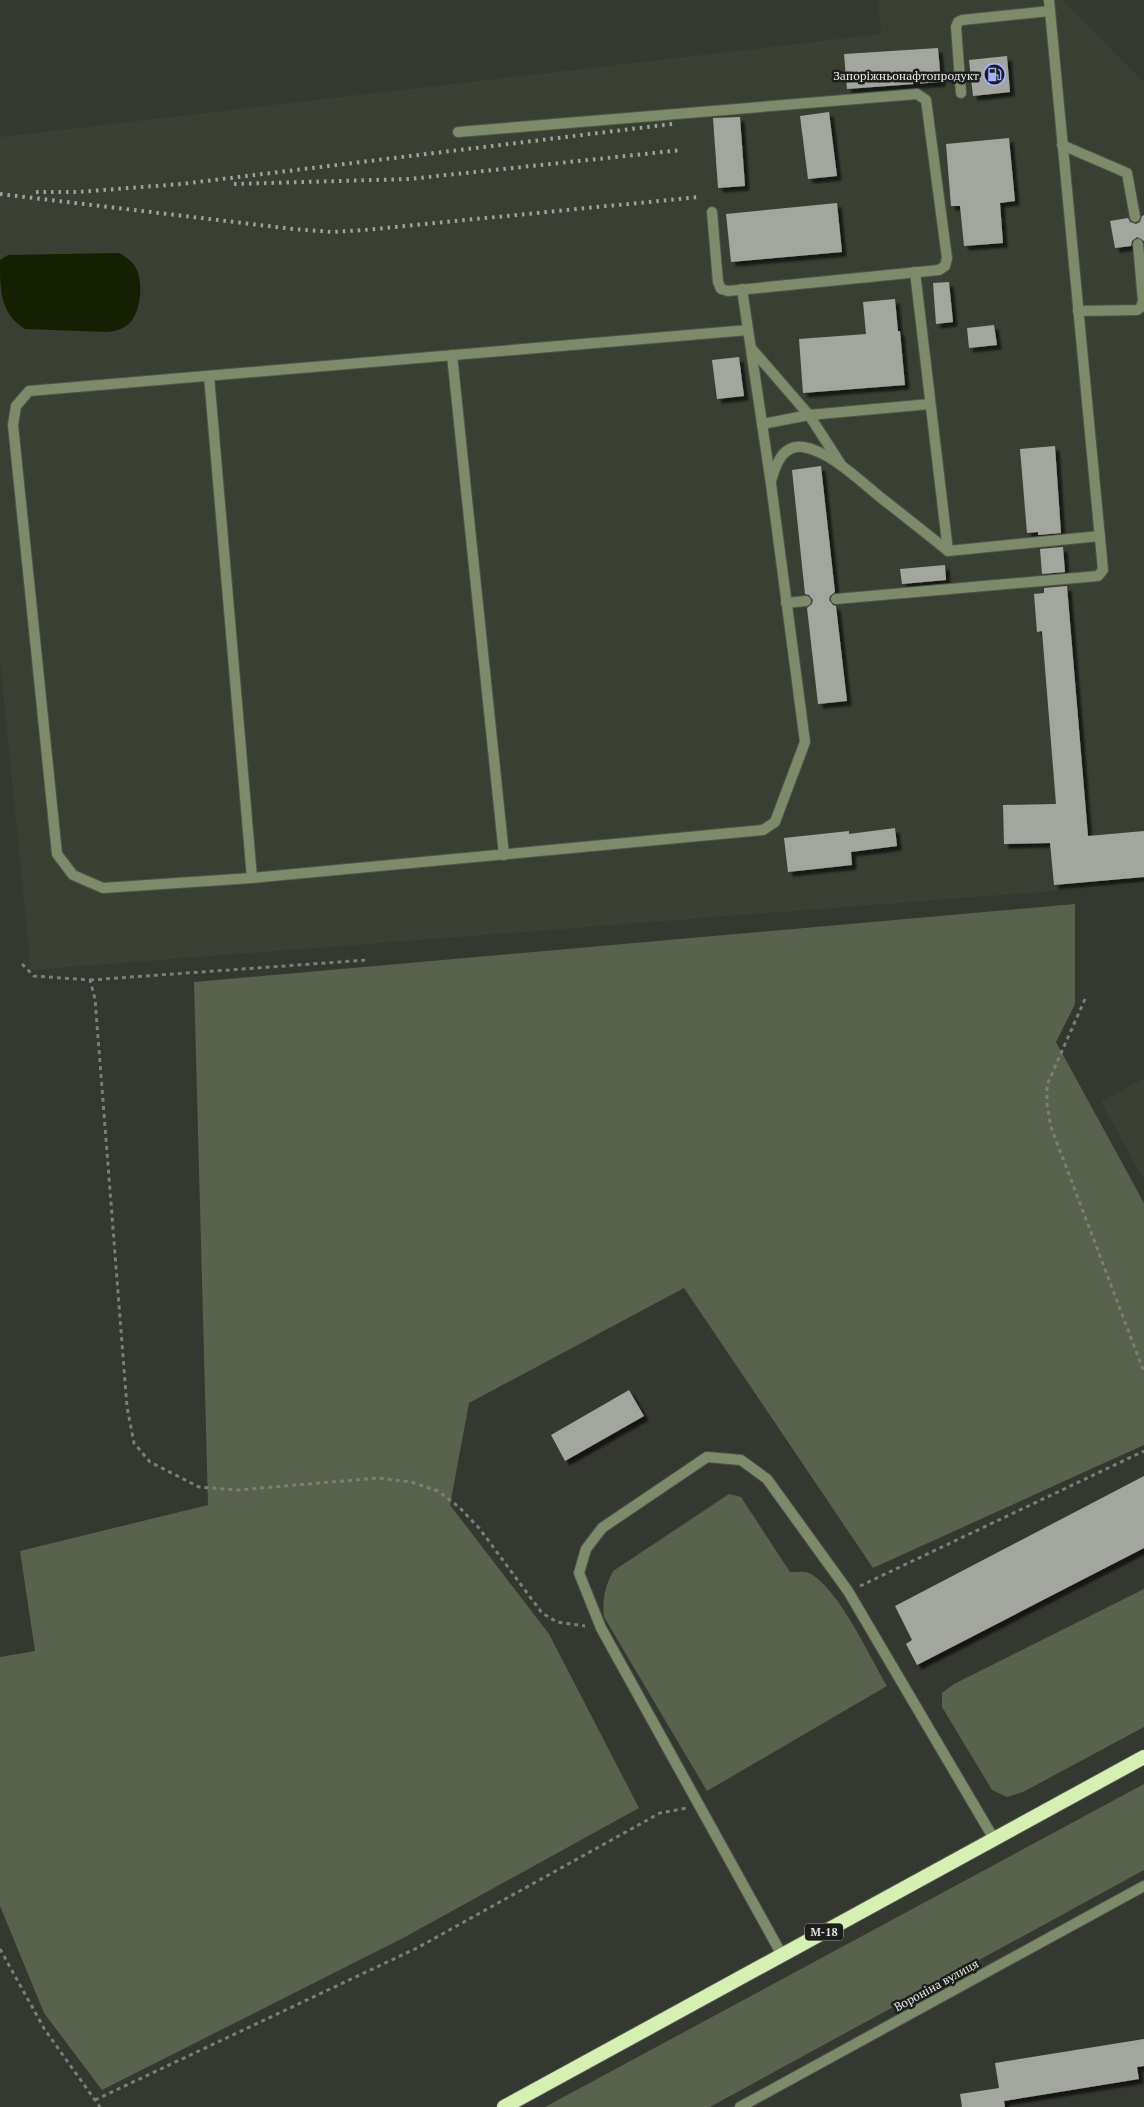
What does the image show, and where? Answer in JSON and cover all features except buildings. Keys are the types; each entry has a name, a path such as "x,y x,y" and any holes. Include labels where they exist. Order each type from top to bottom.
{"highway":[{"name":"М-18","path":"504,2107 1144,1757"}],"street":[{"path":"836,598 1098,576 1103,570 1049,0"},
{"path":"961,93 956,27 958,22 962,20 1050,11"},
{"path":"458,132 917,94 926,100 947,258 945,266 939,270 728,291 721,289 718,282 712,212"},
{"path":"1062,145 1127,173 1135,217"},
{"path":"1078,311 1137,310 1141,307 1143,301 1138,244"},
{"path":"915,272 948,551"},
{"path":"742,289 771,484 805,742 775,822 763,830 252,878 103,888 73,876 57,854 13,425 16,406 29,392 748,330"},
{"path":"750,347 809,415 842,466"},
{"path":"452,355 504,855"},
{"path":"209,376 252,878"},
{"path":"762,424 809,415 930,404"},
{"path":"771,484 776,463 786,450 802,447 821,454 842,466 948,551 1100,536"},
{"path":"786,603 806,601"},
{"path":"782,1955 601,1628 579,1573 586,1549 602,1528 707,1457 741,1460 767,1479 848,1592 994,1839"},
{"name":"Вороніна вулиця","path":"740,2107 1144,1886"}],"path":[{"path":"22,964 34,976 90,980 366,960"},
{"path":"90,980 95,1000 127,1407 134,1443 150,1462 199,1487 238,1490 378,1478 411,1482 438,1491 459,1507 480,1528 542,1613 557,1622 601,1628"},
{"path":"1085,999 1047,1084 1047,1104 1051,1127 1144,1372"},
{"path":"848,1592 1144,1451"},
{"path":"95,2100 417,1948 660,1813 700,1806"},
{"path":"0,1949 45,2030 100,2107"}],"shaded area":[{"path":"878,0 1063,0 1144,83 1144,884 31,970 0,662 0,137 881,34"},
{"path":"119,253 133,263 140,282 140,299 135,315 122,328 108,332 25,329 17,323 6,309 1,292 0,260 8,255"},
{"path":"1075,904 1075,1004 1056,1042 1144,1203 1144,1445 873,1568 684,1288 469,1403 450,1505 549,1634 639,1808 405,1937 102,2090 44,2013 0,1906 0,1657 35,1651 20,1551 208,1505 194,982"},
{"path":"1144,1078 1144,1180 1101,1102"},
{"path":"729,1494 741,1497 790,1572 809,1573 831,1592 842,1607 887,1686 707,1791 604,1617 603,1604 606,1588 613,1571"},
{"path":"1144,1589 1144,1727 1023,1792 1007,1797 992,1790 942,1707 942,1693 954,1684"},
{"path":"1144,1784 1144,1870 710,2107 545,2107"}],"railway":[{"path":"36,192 78,192 181,184 672,124"},
{"path":"234,184 409,179 682,150"},
{"path":"0,194 332,232 699,197"}],"place":[{"name":"Запоріжньонафтопродукт","path":"995,75"}]}
